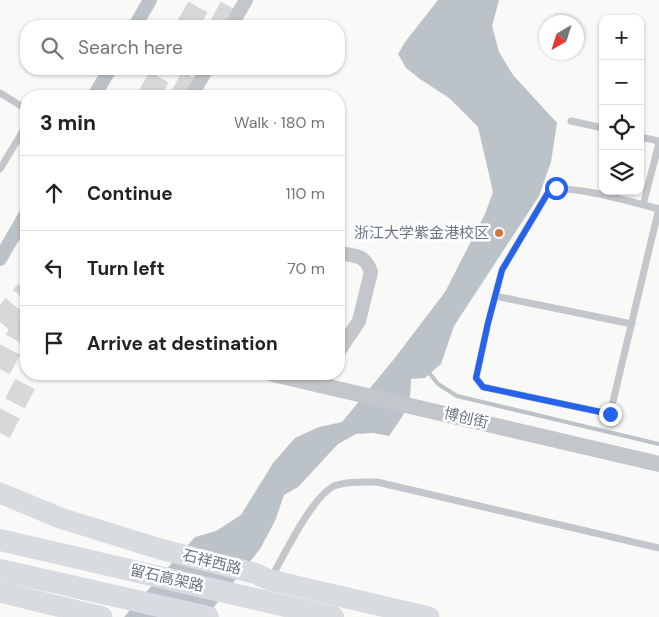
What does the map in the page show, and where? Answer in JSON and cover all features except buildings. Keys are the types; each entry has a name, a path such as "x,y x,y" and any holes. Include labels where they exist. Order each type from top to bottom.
{"highway":[{"name":"留石高架路","path":"0,540 333,617"},
{"name":"留石高架路","path":"0,570 208,617"}],"main road":[{"name":"石祥西路","path":"0,493 60,518 160,549 262,577 429,617"},
{"path":"0,592 102,617"}],"street":[{"path":"234,20 246,0"},
{"path":"195,90 203,75"},
{"path":"345,254 363,258 371,272 359,321 345,343"},
{"name":"博创街","path":"299,380 659,464"}],"lane":[{"path":"0,93 20,105"},
{"path":"572,121 599,127"},
{"path":"0,169 20,136"},
{"path":"643,205 659,142 644,138"},
{"path":"556,188 572,189 659,208 610,416 483,387 476,378 478,363 502,270 549,191 556,188"},
{"path":"495,296 632,324"},
{"path":"262,577 321,496 336,486 356,483 376,482 659,548"}],"shaded area":[{"path":"438,0 499,0 492,26 499,52 513,75 557,123 551,162 539,196 454,326 441,364 425,378 411,379 410,396 406,409 389,436 373,433 356,434 338,444 298,487 284,495 275,521 260,549 206,617 124,617 195,537 216,531 241,515 273,463 295,438 319,427 342,422 394,359 445,292 485,214 493,192 478,127 449,98 406,68 398,54 405,42"}],"waterway":[{"path":"138,20 150,0"},
{"path":"98,90 106,75"},
{"path":"0,259 20,224"},
{"path":"427,370 438,384 457,396 659,444"}],"tunnel":[{"path":"190,20 202,0"},
{"path":"223,20 234,0"},
{"path":"152,90 160,75"},
{"path":"184,90 193,75"},
{"path":"0,322 20,298"},
{"path":"0,369 20,331"},
{"path":"0,433 27,380"}],"place":[{"name":"浙江大学紫金港校区","path":"499,233"}],"route":[{"path":"556,188 549,191 502,270 478,363 476,378 483,387 610,414"}]}
